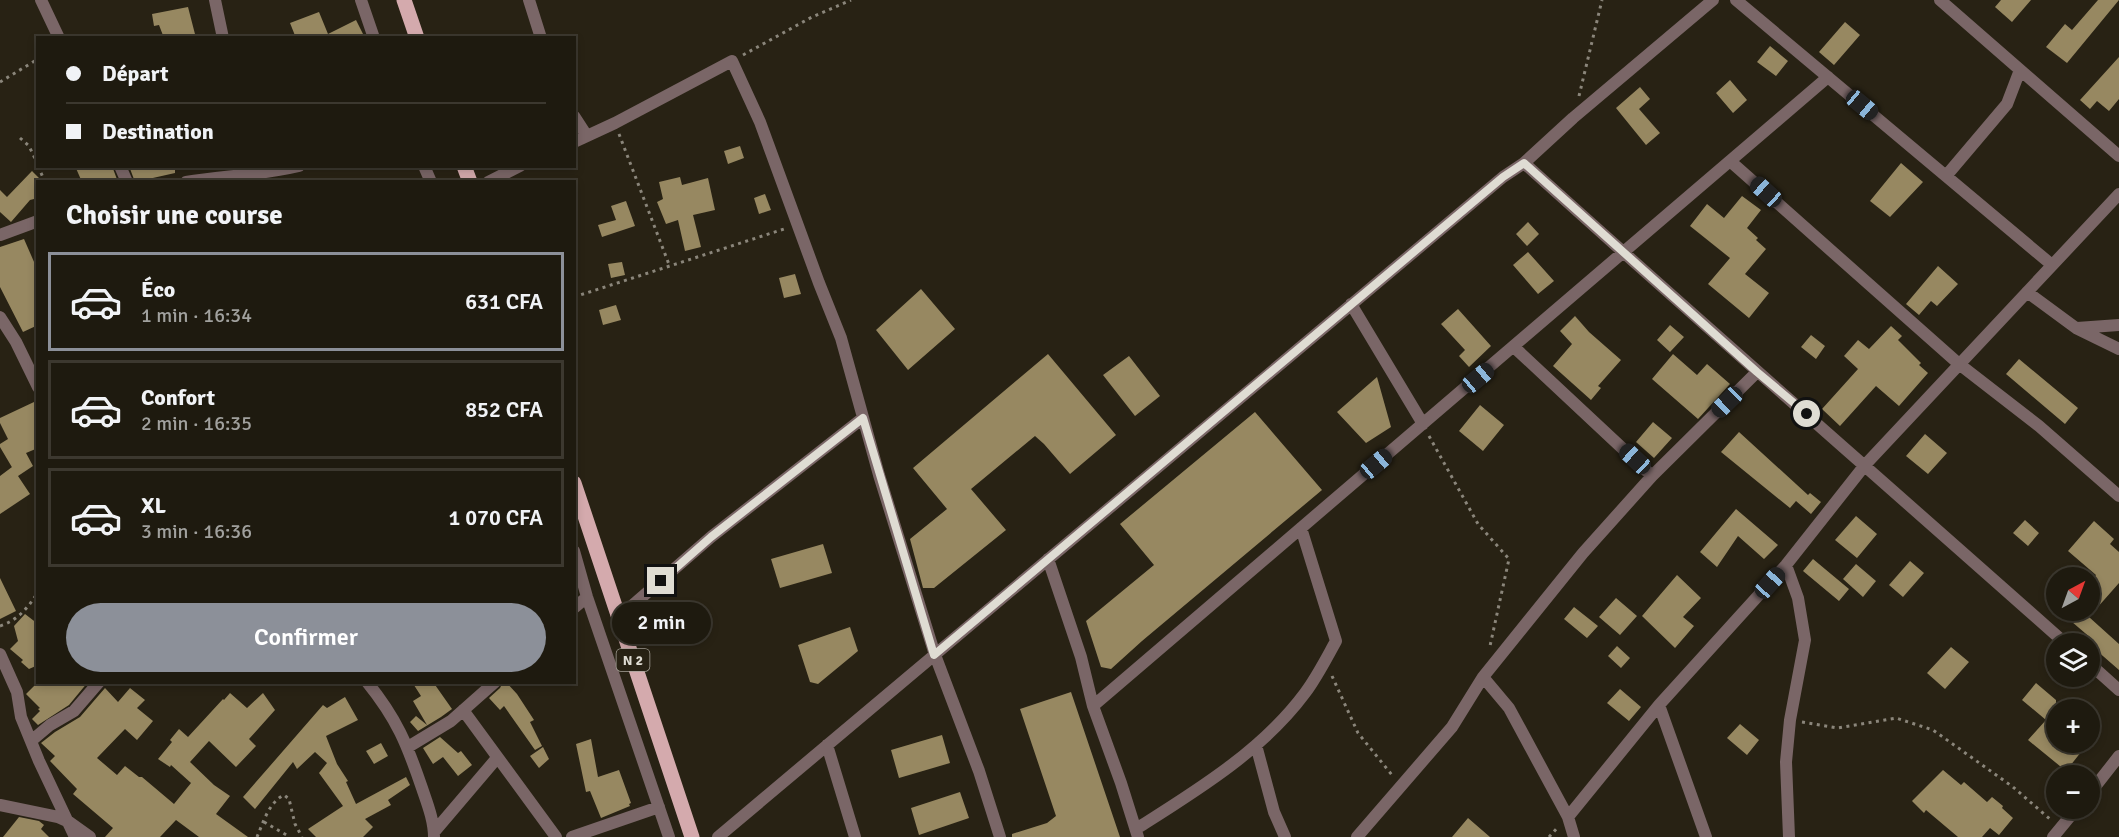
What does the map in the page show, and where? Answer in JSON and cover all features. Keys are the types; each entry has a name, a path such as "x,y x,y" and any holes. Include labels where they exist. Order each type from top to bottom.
{"main road":[{"path":"404,0 416,36"},
{"name":"N 2","path":"576,489 692,837"}],"street":[{"path":"40,0 58,36"},
{"path":"214,0 223,36"},
{"path":"361,0 373,36"},
{"path":"530,0 540,36"},
{"path":"718,837 1351,304 1503,177 1524,163 1713,0"},
{"path":"1736,0 2052,265"},
{"path":"1940,0 2119,156"},
{"path":"576,141 732,61 760,122 841,338 934,655 979,771 1000,837"},
{"path":"1946,176 2007,104 2020,70"},
{"path":"1093,706 1828,77"},
{"path":"576,119 587,136"},
{"path":"1730,161 1959,364 2039,426 2119,496"},
{"path":"1524,163 2054,633"},
{"path":"199,180 287,168"},
{"path":"492,180 516,168"},
{"path":"1568,817 1659,705 1786,565 1865,465 2119,194"},
{"path":"0,235 36,222"},
{"path":"2027,292 2076,328 2119,349"},
{"path":"1351,304 1423,424"},
{"path":"0,317 16,342 36,383"},
{"path":"2076,328 2119,324"},
{"path":"1514,347 1652,476"},
{"path":"1357,837 1452,727 1483,677 1583,553 1652,476 1757,372"},
{"path":"619,617 711,537 863,418"},
{"path":"1048,559 1081,657 1093,706 1137,833 1256,745 1304,695 1326,661 1336,641 1301,528"},
{"path":"576,558 587,597 669,837"},
{"path":"1786,565 1798,598 1805,640 1790,720 1786,762 1789,837"},
{"path":"576,606 587,597"},
{"path":"0,654 16,692 21,717 39,761 75,837"},
{"path":"2100,673 2119,690"},
{"path":"1483,677 1509,708 1568,817 1574,837"},
{"path":"31,741 50,724 74,711 97,684"},
{"path":"369,684 386,705 408,747 429,806 434,834"},
{"path":"408,747 429,736 493,684"},
{"path":"1659,705 1706,837"},
{"path":"463,710 556,837"},
{"path":"827,745 855,837"},
{"path":"1256,745 1274,812 1285,837"},
{"path":"2100,780 2119,756"},
{"path":"434,834 497,758"},
{"path":"0,805 47,814 69,822 90,837"},
{"path":"572,837 659,807"},
{"path":"2057,833 2068,819"}],"path":[{"path":"732,61 812,17 851,0"},
{"path":"1574,118 1602,0"},
{"path":"0,82 36,60"},
{"path":"615,123 670,267"},
{"path":"20,138 29,146 36,162"},
{"path":"576,296 797,225"},
{"path":"1423,424 1479,524 1509,559 1483,677"},
{"path":"0,626 11,622 28,607 36,595"},
{"path":"1326,661 1358,733 1401,786"},
{"path":"1790,720 1838,728 1896,718 1933,730 2013,787 2057,833"},
{"path":"257,837 277,798 284,795 289,799 295,824 302,837"},
{"path":"264,822 290,837"}],"building":[{"path":"2001,0 2031,0 2012,22 1995,7"},
{"path":"2098,0 2119,0 2067,63 2046,47 2065,24 2072,30"},
{"path":"188,7 195,36 163,36 159,25 154,26 152,14"},
{"path":"319,12 328,34 356,20 364,36 295,36 290,23"},
{"path":"1845,22 1860,35 1834,65 1819,52"},
{"path":"1770,46 1788,61 1776,76 1757,62"},
{"path":"2119,57 2119,99 2109,111 2097,101 2090,109 2080,100"},
{"path":"1730,80 1747,100 1733,113 1716,93"},
{"path":"1640,87 1650,99 1639,109 1660,133 1646,145 1616,108"},
{"path":"740,146 744,158 728,164 724,151"},
{"path":"1901,163 1923,182 1890,217 1870,201"},
{"path":"76,168 113,168 117,180 81,180"},
{"path":"130,168 175,168 175,173 134,180"},
{"path":"32,171 41,180 36,180 36,198 30,200 11,222 0,212 0,190 7,197"},
{"path":"680,177 682,185 708,178 715,210 693,215 701,247 685,251 678,220 666,224 657,202 663,199 659,182"},
{"path":"765,194 771,210 759,214 754,198"},
{"path":"1742,196 1761,210 1747,228 1766,249 1745,274 1769,293 1749,318 1708,284 1730,258 1690,226 1707,204 1724,218"},
{"path":"626,201 635,226 602,237 598,225 616,220 611,206"},
{"path":"1528,222 1539,234 1527,246 1516,234"},
{"path":"24,239 36,266 36,326 23,332 0,287 0,247"},
{"path":"1528,252 1554,281 1538,294 1513,265"},
{"path":"622,262 625,275 611,278 608,264"},
{"path":"1938,266 1958,284 1937,306 1931,301 1919,315 1906,304"},
{"path":"795,274 801,294 784,298 779,278"},
{"path":"921,289 955,329 908,370 876,330"},
{"path":"616,305 621,320 603,325 599,310"},
{"path":"1458,309 1491,346 1469,367 1459,356 1465,350 1441,324"},
{"path":"1575,316 1589,332 1621,360 1598,386 1601,388 1591,400 1553,366 1572,344 1560,331"},
{"path":"1670,325 1684,337 1670,352 1657,340"},
{"path":"1891,326 1902,336 1898,340 1928,373 1899,406 1876,386 1840,426 1822,409 1858,369 1844,356 1858,340 1869,349"},
{"path":"1811,335 1825,346 1816,359 1801,347"},
{"path":"1048,354 1116,435 1070,474 1035,436 971,489 1006,530 934,588 923,588 910,539 947,509 913,468"},
{"path":"1673,354 1697,375 1707,364 1730,384 1698,419 1652,379"},
{"path":"1129,356 1160,396 1135,416 1103,375"},
{"path":"2019,359 2078,408 2065,424 2006,374"},
{"path":"1377,377 1391,427 1366,443 1337,412"},
{"path":"34,402 36,406 36,449 26,453 33,466 18,476 30,494 0,514 0,476 12,467 0,447 0,444 8,439 0,418"},
{"path":"1480,405 1504,425 1483,451 1459,431"},
{"path":"1255,412 1322,490 1111,669 1101,667 1086,621 1154,565 1120,524"},
{"path":"1653,422 1672,438 1654,458 1636,442"},
{"path":"1739,432 1808,495 1810,493 1821,502 1811,514 1796,501 1790,508 1721,452"},
{"path":"1925,434 1947,453 1928,474 1906,456"},
{"path":"1736,509 1778,545 1764,559 1738,536 1717,567 1700,552"},
{"path":"1856,516 1877,534 1857,558 1835,540"},
{"path":"2025,520 2039,533 2028,546 2013,533"},
{"path":"2094,521 2114,539 2110,544 2119,552 2119,583 2100,605 2100,567 2087,567 2068,551"},
{"path":"823,544 832,573 780,588 771,559"},
{"path":"1813,559 1849,589 1839,601 1803,571"},
{"path":"1910,561 1924,573 1903,597 1889,585"},
{"path":"1856,564 1876,581 1863,597 1843,579"},
{"path":"1677,575 1701,598 1683,617 1694,626 1675,648 1642,616"},
{"path":"0,578 16,611 0,619"},
{"path":"1616,598 1637,616 1620,635 1599,617"},
{"path":"1574,607 1598,626 1587,638 1564,619"},
{"path":"25,614 36,622 36,666 29,669 21,662 23,660 10,649 18,641 14,626"},
{"path":"2071,621 2093,621 2119,644 2119,670 2100,653 2100,633 2085,633"},
{"path":"850,627 858,651 818,684 810,682 798,645"},
{"path":"1617,646 1630,658 1621,668 1608,656"},
{"path":"1951,647 1969,662 1945,689 1927,673"},
{"path":"2036,683 2055,699 2046,699 2046,720 2022,700"},
{"path":"36,684 86,684 69,705 38,725 32,719 40,708 26,694"},
{"path":"413,684 434,684 452,709 418,731 410,722 416,716 427,725 413,701 421,696"},
{"path":"502,684 508,684 517,694 534,720 530,722 542,746 535,750 504,706 500,710 489,698"},
{"path":"105,688 118,702 130,688 145,700 137,708 153,721 137,740 125,729 97,758 117,775 125,766 174,804 191,783 171,765 170,767 158,759 172,742 170,740 179,729 188,737 230,693 247,708 263,693 275,710 249,739 256,746 236,767 209,741 190,762 214,785 230,796 216,814 248,837 199,837 176,820 160,837 105,837 113,828 73,794 77,789 50,761 55,756 41,743 80,717"},
{"path":"1620,689 1641,707 1629,721 1607,703"},
{"path":"1071,692 1120,837 1012,837 1012,834 1047,823 1056,816 1020,709"},
{"path":"345,697 358,720 326,736 337,764 348,781 346,782 356,804 406,777 410,785 388,800 391,805 365,819 373,827 363,837 316,837 308,829 343,806 319,773 327,763 315,752 297,769 293,762 255,809 243,797 323,705 327,708"},
{"path":"2046,720 2046,753 2080,753 2071,765 2059,765 2028,740"},
{"path":"1740,724 1759,740 1747,755 1727,738"},
{"path":"942,735 950,763 899,778 891,750"},
{"path":"440,737 458,753 461,751 472,765 458,776 443,757 433,764 423,748"},
{"path":"591,739 598,777 619,770 631,803 630,806 601,818 590,791 586,792 576,744"},
{"path":"381,743 388,756 374,764 366,751"},
{"path":"543,747 549,759 539,768 530,756"},
{"path":"1943,770 1961,785 1964,782 1987,802 1992,797 2003,806 2002,808 2013,818 1999,835 1990,828 1982,837 1958,837 1926,810 1924,813 1912,801"},
{"path":"960,792 969,818 919,835 911,808"},
{"path":"19,817 39,821 44,825 41,829 49,837 3,837"},
{"path":"1468,818 1490,837 1452,837"}],"route":[{"path":"661,581 711,537 863,418 934,655 1503,177 1524,163 1807,414"}]}
